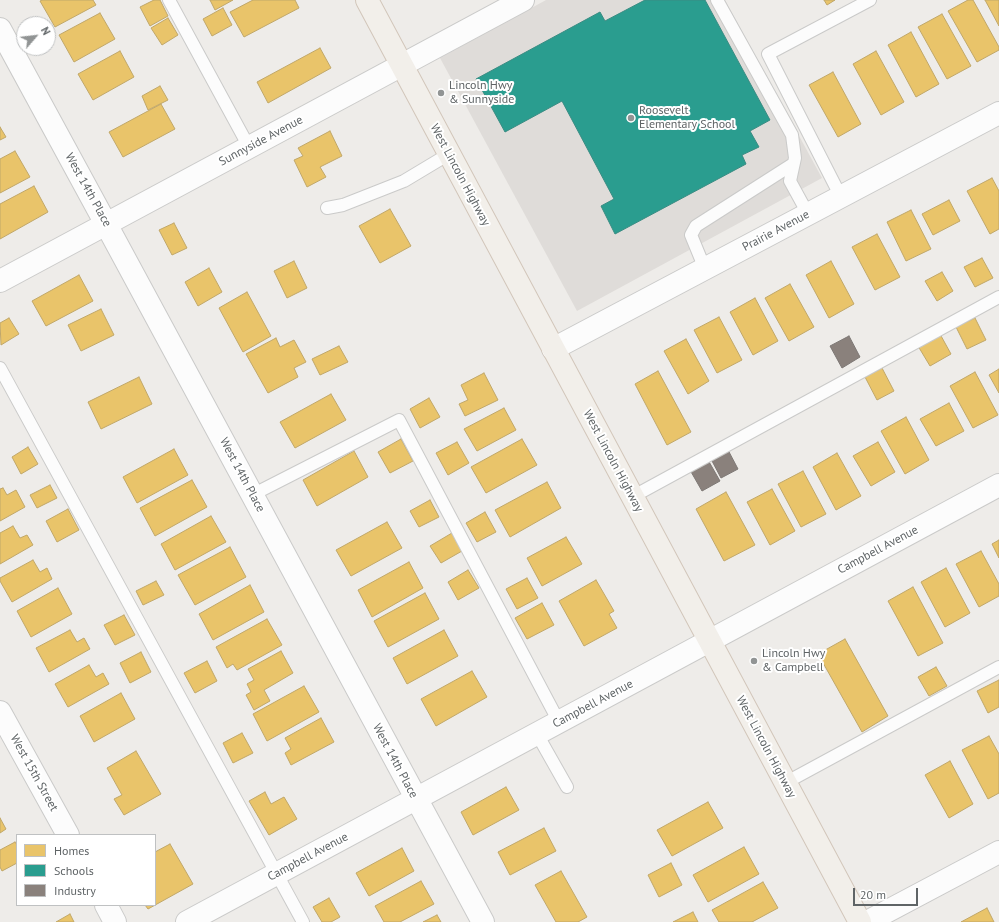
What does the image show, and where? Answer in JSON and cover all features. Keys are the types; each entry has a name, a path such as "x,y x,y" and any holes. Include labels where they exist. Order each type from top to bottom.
{"main road":[{"name":"West Lincoln Highway","path":"366,0 860,922"}],"street":[{"name":"Sunnyside Avenue","path":"0,281 522,0"},
{"name":"West 14th Place","path":"0,29 483,922"},
{"name":"Prairie Avenue","path":"553,349 999,113"},
{"name":"Campbell Avenue","path":"187,922 999,485"},
{"name":"West 15th Street","path":"0,712 67,834"},
{"path":"867,922 999,852"},
{"path":"107,906 115,922"}],"lane":[{"path":"169,0 249,147"},
{"path":"717,0 792,135 795,158 790,181 808,214"},
{"path":"841,197 768,54 870,0"},
{"path":"327,208 343,205 404,181 449,154"},
{"path":"705,269 691,235 696,226 793,164"},
{"path":"632,497 999,297"},
{"path":"0,368 303,922"},
{"path":"252,495 399,420 559,722"},
{"path":"785,783 999,667"},
{"path":"537,734 567,787"}],"shaded area":[{"name":"Roosevelt Elementary School","path":"546,0 725,0 822,178 577,311 440,58"}],"building: Homes":[{"path":"93,0 96,5 56,26 56,16 49,16 40,1"},
{"path":"154,0 160,0 168,16 150,26 140,7"},
{"path":"210,0 233,0 215,10"},
{"path":"253,0 295,0 299,8 244,37 230,12"},
{"path":"824,0 835,0 827,5"},
{"path":"968,0 973,0 999,47 999,50 977,62 948,11"},
{"path":"985,0 999,0 999,26"},
{"path":"223,8 232,25 212,36 203,19"},
{"path":"100,13 115,39 74,62 59,35"},
{"path":"942,14 971,66 947,79 918,27"},
{"path":"168,18 178,35 162,45 151,28"},
{"path":"911,32 939,84 916,97 888,45"},
{"path":"320,48 331,68 268,103 257,82"},
{"path":"120,51 134,77 93,100 78,74"},
{"path":"876,51 904,102 881,115 853,64"},
{"path":"833,72 861,124 838,137 809,85"},
{"path":"160,86 168,100 148,110 142,96"},
{"path":"161,104 175,129 123,157 109,132"},
{"path":"0,127 6,137 0,140"},
{"path":"330,131 342,156 320,167 326,177 307,187 294,160 303,156 298,148"},
{"path":"15,151 30,177 0,193 0,159"},
{"path":"992,178 999,191 999,229 990,234 967,191"},
{"path":"34,186 48,212 0,239 0,204"},
{"path":"949,200 960,221 933,235 922,214"},
{"path":"390,209 411,246 380,263 359,226"},
{"path":"911,210 931,249 906,261 887,222"},
{"path":"174,223 187,248 172,255 159,230"},
{"path":"877,234 900,277 875,290 852,247"},
{"path":"982,258 993,278 975,287 964,267"},
{"path":"294,261 307,288 287,298 274,271"},
{"path":"831,261 854,304 829,318 806,275"},
{"path":"209,268 222,292 198,306 185,282"},
{"path":"942,272 953,291 937,301 925,281"},
{"path":"79,275 93,301 46,326 32,301"},
{"path":"790,284 814,327 789,341 765,298"},
{"path":"247,292 271,336 243,352 219,308"},
{"path":"755,298 778,341 753,355 730,312"},
{"path":"101,309 114,335 81,351 68,325"},
{"path":"719,317 742,360 717,373 694,330"},
{"path":"9,318 19,334 1,345 0,323"},
{"path":"975,318 986,340 967,349 956,327"},
{"path":"940,334 951,354 930,366 918,346"},
{"path":"276,338 280,347 294,340 306,362 294,368 298,377 268,393 246,354"},
{"path":"686,339 709,381 688,394 664,351"},
{"path":"339,346 348,362 320,375 312,359"},
{"path":"882,368 894,391 877,400 865,377"},
{"path":"999,369 999,393 989,375"},
{"path":"658,371 691,432 667,445 635,384"},
{"path":"975,372 998,415 973,428 950,386"},
{"path":"484,373 498,400 465,416 459,404 468,400 461,385"},
{"path":"139,377 152,404 101,429 88,402"},
{"path":"331,394 346,420 295,448 280,422"},
{"path":"429,398 440,417 420,428 410,409"},
{"path":"949,403 964,431 936,446 920,419"},
{"path":"504,408 516,430 477,451 464,429"},
{"path":"906,417 929,460 905,474 881,431"},
{"path":"401,439 413,461 390,473 378,452"},
{"path":"522,439 537,465 486,493 471,467"},
{"path":"457,442 469,463 448,475 436,453"},
{"path":"878,442 895,472 871,486 853,456"},
{"path":"28,447 38,464 21,474 12,457"},
{"path":"174,449 188,475 137,503 123,477"},
{"path":"354,451 368,477 317,506 303,480"},
{"path":"837,453 861,496 836,510 813,467"},
{"path":"803,471 826,514 801,527 778,484"},
{"path":"192,480 207,507 155,536 140,508"},
{"path":"547,482 561,508 510,537 495,510"},
{"path":"50,485 57,498 37,508 30,495"},
{"path":"3,488 7,495 16,490 25,507 0,521 0,489"},
{"path":"772,489 795,531 770,545 747,502"},
{"path":"726,492 755,545 724,561 696,509"},
{"path":"430,500 439,517 419,527 410,511"},
{"path":"68,509 79,530 57,542 46,521"},
{"path":"485,512 496,532 477,542 466,523"},
{"path":"211,516 226,542 175,570 161,544"},
{"path":"387,522 402,548 351,576 336,550"},
{"path":"13,526 20,538 27,535 33,545 0,564 0,533"},
{"path":"452,533 462,551 441,563 430,546"},
{"path":"566,537 582,564 542,586 527,558"},
{"path":"999,540 999,558 992,544"},
{"path":"230,547 246,577 195,605 178,575"},
{"path":"981,551 999,584 999,596 979,607 956,564"},
{"path":"33,560 40,572 47,568 52,579 12,602 0,581 0,578"},
{"path":"409,562 423,588 372,617 358,590"},
{"path":"946,568 970,613 945,627 921,582"},
{"path":"468,570 479,588 458,600 448,582"},
{"path":"527,578 538,598 517,609 506,589"},
{"path":"596,580 614,611 609,614 617,628 584,646 559,601"},
{"path":"156,581 164,595 143,605 136,591"},
{"path":"250,585 264,612 213,640 199,614"},
{"path":"913,587 943,643 918,656 888,601"},
{"path":"58,588 72,614 31,637 17,611"},
{"path":"425,593 439,619 388,647 374,621"},
{"path":"542,603 554,625 527,639 515,618"},
{"path":"124,615 135,635 115,645 104,625"},
{"path":"267,619 282,645 237,670 233,664 227,668 216,647"},
{"path":"70,630 77,642 84,638 90,649 49,672 36,648"},
{"path":"444,630 458,656 407,684 393,658"},
{"path":"845,639 888,716 862,732 818,654"},
{"path":"281,651 293,673 264,690 270,701 254,710 246,695 251,692 247,684 254,680 248,669"},
{"path":"141,652 151,672 130,683 120,663"},
{"path":"207,661 217,681 195,693 184,673"},
{"path":"89,665 96,677 103,673 109,684 68,707 55,684"},
{"path":"936,667 947,686 929,696 918,677"},
{"path":"472,671 487,697 436,726 421,699"},
{"path":"999,680 999,707 988,713 977,691"},
{"path":"304,686 319,712 267,741 253,714"},
{"path":"121,693 135,719 94,742 80,716"},
{"path":"321,718 334,742 291,765 285,753 291,749 285,738"},
{"path":"242,733 253,753 233,763 223,743"},
{"path":"989,736 999,754 999,793 988,799 962,750"},
{"path":"136,751 161,794 124,815 114,799 122,795 107,768"},
{"path":"950,761 973,804 949,818 925,775"},
{"path":"506,787 519,810 473,835 461,812"},
{"path":"265,792 271,804 284,797 297,819 269,835 249,801"},
{"path":"708,802 723,828 672,856 657,830"},
{"path":"0,818 6,829 0,833"},
{"path":"544,828 556,851 510,875 498,852"},
{"path":"15,842 16,844 16,864 2,871 0,867 0,850"},
{"path":"170,844 193,884 156,905 156,851"},
{"path":"744,847 759,874 708,902 693,875"},
{"path":"402,848 414,871 369,896 356,873"},
{"path":"671,863 682,885 659,897 648,875"},
{"path":"561,871 587,917 578,922 556,922 535,885"},
{"path":"421,881 434,904 400,922 384,922 375,906"},
{"path":"763,882 778,908 752,922 719,922 712,910"},
{"path":"329,898 340,917 331,922 322,922 313,907"},
{"path":"146,906 153,906 148,909"},
{"path":"987,908 994,922 961,922"},
{"path":"693,912 698,922 673,922"},
{"path":"70,914 74,922 56,922"},
{"path":"437,915 441,922 423,922"}],"building: Schools":[{"path":"645,0 705,0 770,120 750,131 759,147 742,155 746,164 615,234 601,206 614,199 562,101 505,132 476,79 600,12 605,21"}],"building: Industry":[{"path":"849,336 860,357 842,368 830,346"},
{"path":"728,450 738,469 721,478 711,459"},
{"path":"708,460 720,481 702,491 690,470"}],"place":[{"name":"Lincoln Hwy & Sunnyside","path":"441,93"},
{"name":"Roosevelt Elementary School","path":"631,118"},
{"name":"Lincoln Hwy & Campbell","path":"754,661"}]}
